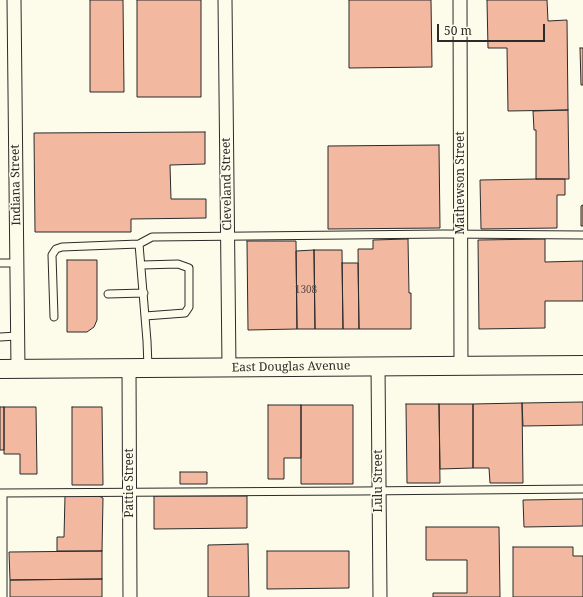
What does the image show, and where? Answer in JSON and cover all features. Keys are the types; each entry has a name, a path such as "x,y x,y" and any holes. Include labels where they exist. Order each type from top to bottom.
{"main road":[{"name":"East Douglas Avenue","path":"0,369 583,365"}],"street":[{"name":"Indiana Street","path":"14,0 18,369"},
{"name":"Cleveland Street","path":"225,0 229,367"},
{"name":"Mathewson Street","path":"460,0 461,365"},
{"name":"Lulu Street","path":"378,366 380,597"},
{"name":"Pattie Street","path":"129,368 130,597"}],"lane":[{"path":"54,316 52,255 56,249 62,247 140,244 152,237 228,235 583,235"},
{"path":"140,244 148,368"},
{"path":"0,264 17,263"},
{"path":"142,265 178,264 189,268 189,307 185,313 145,316"},
{"path":"108,294 144,293"},
{"path":"0,337 17,336"},
{"path":"3,597 1,493 583,489"}],"building":[{"path":"90,0 123,0 124,92 90,92"},
{"path":"137,0 201,0 201,97 137,97"},
{"path":"349,0 431,0 432,67 349,68"},
{"path":"487,0 547,0 548,21 567,20 568,110 508,111 507,48 488,48"},
{"path":"580,48 583,48 583,85 581,85"},
{"path":"568,110 569,179 536,179 536,130 534,130 533,111"},
{"path":"205,132 205,164 170,165 171,199 206,199 206,218 131,219 131,232 35,232 34,133"},
{"path":"439,145 440,228 328,229 328,146"},
{"path":"565,179 565,195 557,195 557,228 481,229 480,180"},
{"path":"583,205 583,226 581,226 581,206"},
{"path":"408,239 411,329 359,329 358,249 373,249 373,240"},
{"path":"545,239 545,262 583,261 583,301 545,301 545,328 479,329 478,240"},
{"path":"247,241 296,241 297,329 248,330"},
{"path":"314,250 315,329 297,329 296,251"},
{"path":"314,250 342,250 343,329 315,329"},
{"path":"67,260 97,260 97,320 94,327 87,332 67,332"},
{"path":"342,263 358,263 359,329 343,329"},
{"path":"583,402 583,425 523,426 522,403"},
{"path":"522,403 523,483 490,483 489,468 473,468 473,404"},
{"path":"406,404 439,404 440,483 407,483"},
{"path":"439,404 473,404 473,468 440,469"},
{"path":"268,405 301,405 301,458 284,458 284,479 268,479"},
{"path":"301,405 353,405 353,484 301,484"},
{"path":"0,407 4,407 4,450 0,450"},
{"path":"4,407 36,407 37,474 20,474 20,454 4,454"},
{"path":"72,407 102,407 103,485 72,485"},
{"path":"180,472 207,472 207,484 180,484"},
{"path":"65,496 99,496 103,498 102,551 57,551 57,537 64,537"},
{"path":"154,496 247,496 247,528 154,529"},
{"path":"583,499 583,526 524,527 523,500"},
{"path":"426,527 499,527 500,597 433,597 433,593 467,593 467,560 426,560"},
{"path":"248,544 249,597 208,597 208,545"},
{"path":"513,547 573,547 573,556 583,556 583,597 513,597"},
{"path":"102,551 102,579 10,580 9,552"},
{"path":"267,551 349,551 349,588 267,589"},
{"path":"102,579 102,597 10,597 10,580"}]}
